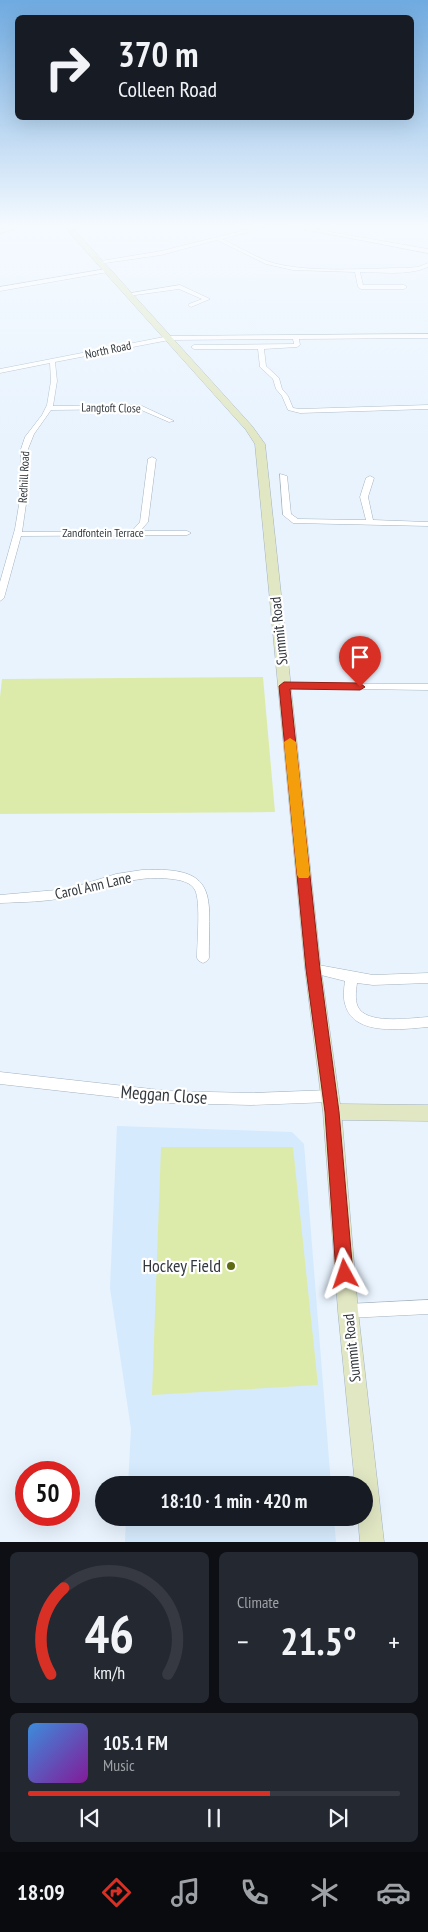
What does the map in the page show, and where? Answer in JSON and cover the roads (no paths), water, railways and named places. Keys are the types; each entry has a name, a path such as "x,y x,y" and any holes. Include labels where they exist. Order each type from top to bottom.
{"main road":[{"name":"Summit Road","path":"133,299 249,428 260,444 313,969 331,1104 348,1311 372,1542"},
{"path":"331,1104 428,1113"}],"street":[{"path":"190,305 207,299"},
{"name":"North Road","path":"0,371 169,338 428,336"},
{"path":"194,347 295,346 297,345 296,337"},
{"path":"260,347 263,367 276,378 288,408 292,410 428,407"},
{"name":"Redhill Road","path":"0,598 18,534 25,493 23,473 26,442 48,408 55,372 52,361"},
{"name":"Langtoft Close","path":"48,408 140,407 171,421"},
{"path":"134,533 144,522 152,459"},
{"path":"283,476 287,514 290,518 303,522 428,524"},
{"path":"370,478 364,497 370,522"},
{"name":"Zandfontein Terrace","path":"18,534 187,533"},
{"path":"284,686 428,687"},
{"name":"Carol Ann Lane","path":"0,899 41,898 82,890 132,875 162,874 184,876 194,880 201,891 203,958"},
{"path":"313,969 351,978 372,980 428,978"},
{"path":"351,978 351,1006 355,1014 365,1021 382,1023 428,1022"},
{"name":"Meggan Close","path":"0,1078 169,1097 251,1099 331,1104"},
{"path":"348,1311 428,1307"}],"place":[{"name":"Hockey Field","path":"231,1266"}]}
